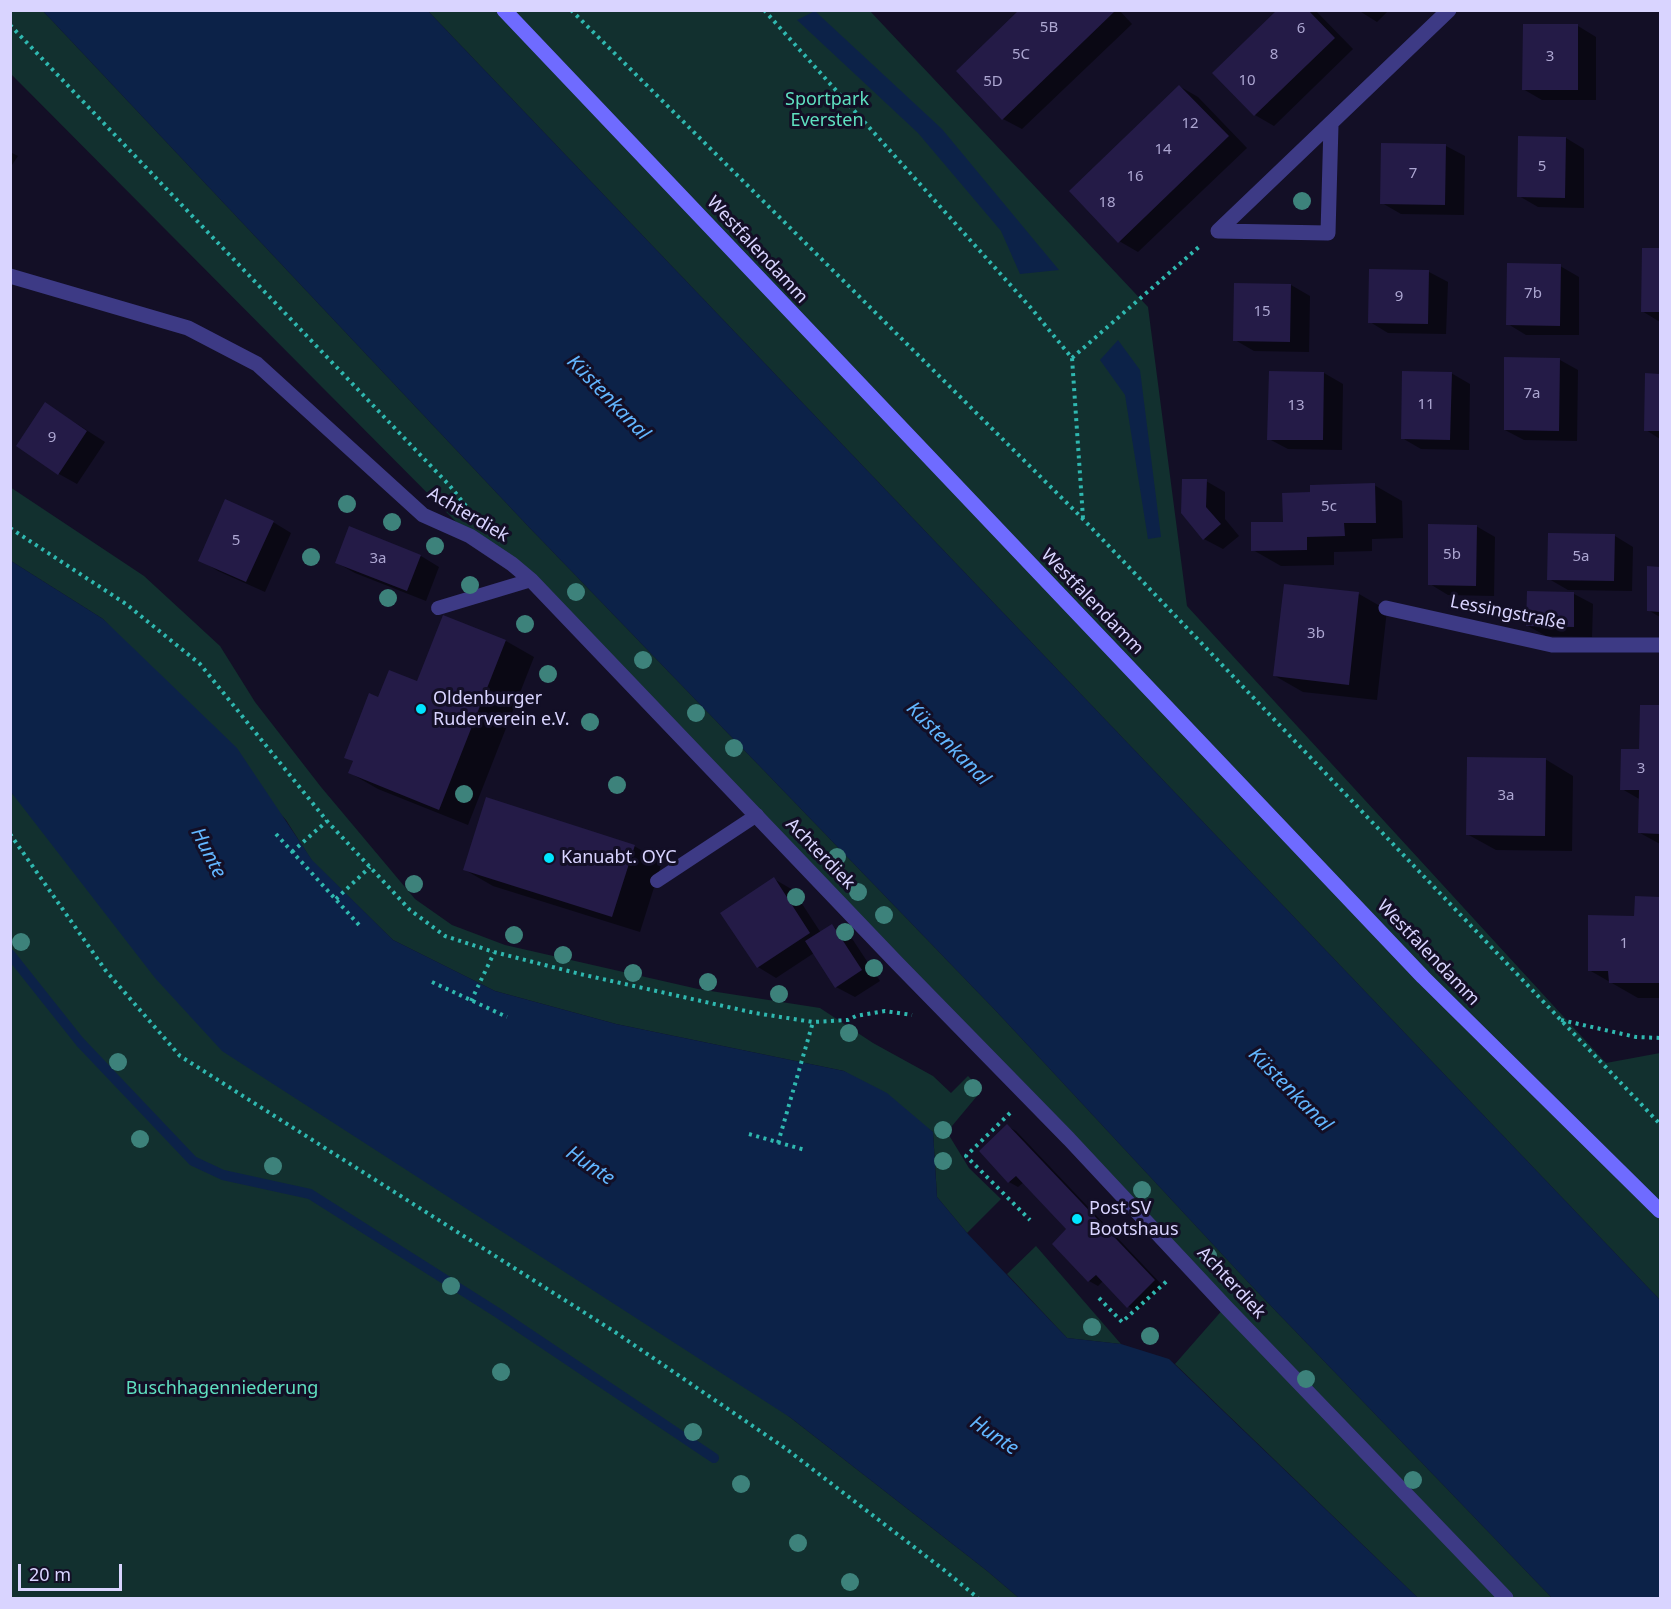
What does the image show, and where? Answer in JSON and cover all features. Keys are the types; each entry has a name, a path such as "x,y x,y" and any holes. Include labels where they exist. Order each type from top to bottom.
{"street":[{"name":"Westfalendamm","path":"504,10 1423,977 1660,1211"},
{"path":"1218,231 1449,10"},
{"path":"1218,231 1328,233 1331,125"},
{"name":"Achterdiek","path":"10,276 188,328 256,364 423,514 470,536 512,564 531,580 1506,1599"},
{"name":"Lessingstraße","path":"1386,608 1552,645 1660,645"}],"lane":[{"path":"438,608 531,580"},
{"path":"657,880 757,816"}],"path":[{"path":"571,10 1083,519 1660,1124"},
{"path":"764,10 1031,308 1072,358 1083,519"},
{"path":"10,25 443,478 471,512"},
{"path":"1072,358 1218,231"},
{"path":"10,528 126,604 200,664 327,821 410,910 445,936 494,952 580,974 755,1013 813,1022 848,1020 856,1016 885,1011 955,1022"},
{"path":"292,852 327,821"},
{"path":"10,834 106,971 180,1056 615,1332 775,1441 944,1570 978,1599"},
{"path":"276,834 360,926"},
{"path":"336,899 370,867"},
{"path":"471,1001 494,952"},
{"path":"432,982 507,1017"},
{"path":"1561,1020 1636,1036 1660,1038"},
{"path":"778,1143 813,1022"},
{"path":"1028,1097 966,1156 1030,1220"},
{"path":"749,1134 806,1150"},
{"path":"1099,1298 1122,1322 1186,1263"}],"green space":[{"path":"11,11 43,11 526,524 997,1012 1248,1282 1552,1598 1418,1598 1175,1364 1225,1307 531,580 470,536 11,74"},
{"name":"Sportpark Eversten","path":"428,11 870,11 1148,307 1187,606 1606,1063 1660,1053 1660,1300"},
{"path":"10,487 144,576 220,646 255,702 321,787 415,899 452,925 505,945 698,989 820,1008 873,1043 933,1076 951,1093 968,1076 982,1090 947,1132 969,1168 1001,1199 967,1233 937,1197 933,1132 844,1071 616,1024 495,991 393,940 312,861 286,820 103,619 11,561"},
{"name":"Buschhagenniederung","path":"10,792 791,1418 1019,1598 11,1598"},
{"path":"1036,1246 1121,1344 1067,1338 1007,1274"}],"water":[{"name":"Küstenkanal","path":"43,11 428,11 1660,1300 1660,1598 1552,1598 1248,1282 997,1012 526,524"},
{"path":"815,11 942,129 1059,270 1020,274 1001,231 918,133 797,20"},
{"path":"1118,340 1140,370 1161,537 1148,539 1125,395 1100,360"},
{"name":"Hunte","path":"11,561 103,619 237,748 312,860 393,940 495,991 616,1024 844,1071 887,1093 933,1132 937,1197 967,1233 1067,1338 1121,1344 1169,1359 1418,1598 1019,1598 791,1418 222,1051 155,978 11,792"}],"building":[{"path":"1019,10 1113,10 1114,12 1002,120 956,71"},
{"path":"1277,10 1308,10 1335,38 1254,116 1212,73"},
{"path":"1523,24 1578,24 1578,90 1522,90"},
{"path":"1179,85 1229,136 1118,243 1069,191"},
{"path":"1518,136 1566,137 1565,198 1517,197"},
{"path":"1381,143 1446,144 1445,205 1380,204"},
{"path":"1642,248 1660,248 1660,312 1641,312"},
{"path":"1507,263 1561,264 1560,326 1506,325"},
{"path":"1369,269 1429,270 1428,324 1368,323"},
{"path":"1234,283 1291,284 1290,342 1233,341"},
{"path":"1504,357 1560,358 1559,431 1504,430"},
{"path":"1269,371 1324,372 1323,440 1267,440"},
{"path":"1402,371 1452,372 1450,440 1401,439"},
{"path":"1645,373 1660,374 1660,431 1644,431"},
{"path":"45,402 87,431 58,475 16,446"},
{"path":"1182,479 1207,479 1206,507 1221,524 1203,540 1181,513"},
{"path":"1375,483 1376,523 1344,523 1345,536 1307,537 1307,550 1251,551 1251,522 1283,522 1282,493 1310,492 1310,485"},
{"path":"225,499 274,521 246,582 198,561"},
{"path":"1428,524 1477,525 1476,586 1428,585"},
{"path":"349,526 421,555 407,591 335,563"},
{"path":"1548,533 1615,534 1614,581 1547,580"},
{"path":"1647,566 1660,567 1660,612 1647,611"},
{"path":"1284,584 1359,592 1349,685 1273,676"},
{"path":"1527,591 1574,592 1574,627 1526,626"},
{"name":"Oldenburger Ruderverein e.V.","path":"443,615 506,640 439,810 348,773 353,761 344,758 369,693 378,697 389,670 417,681"},
{"path":"1640,705 1660,705 1660,834 1638,833 1639,790 1620,790 1621,749 1639,749"},
{"path":"1467,757 1546,758 1545,836 1466,835"},
{"name":"Kanuabt. OYC","path":"486,797 635,845 612,917 463,870"},
{"path":"774,877 810,933 757,968 720,913"},
{"path":"1635,896 1660,897 1659,983 1609,983 1608,971 1588,971 1588,915 1634,916"},
{"path":"832,924 862,970 835,988 805,941"},
{"name":"Post SV Bootshaus","path":"1007,1124 1155,1280 1127,1308 1096,1275 1088,1282 1052,1244 1066,1229 1016,1176 1008,1183 979,1151"}],"waterway":[{"path":"10,954 80,1042 193,1161 223,1175 310,1194 498,1313 714,1458"}],"place":[{"name":"Oldenburger Ruderverein e.V.","path":"421,709"},
{"name":"Kanuabt. OYC","path":"549,858"},
{"name":"Post SV Bootshaus","path":"1077,1219"}]}
